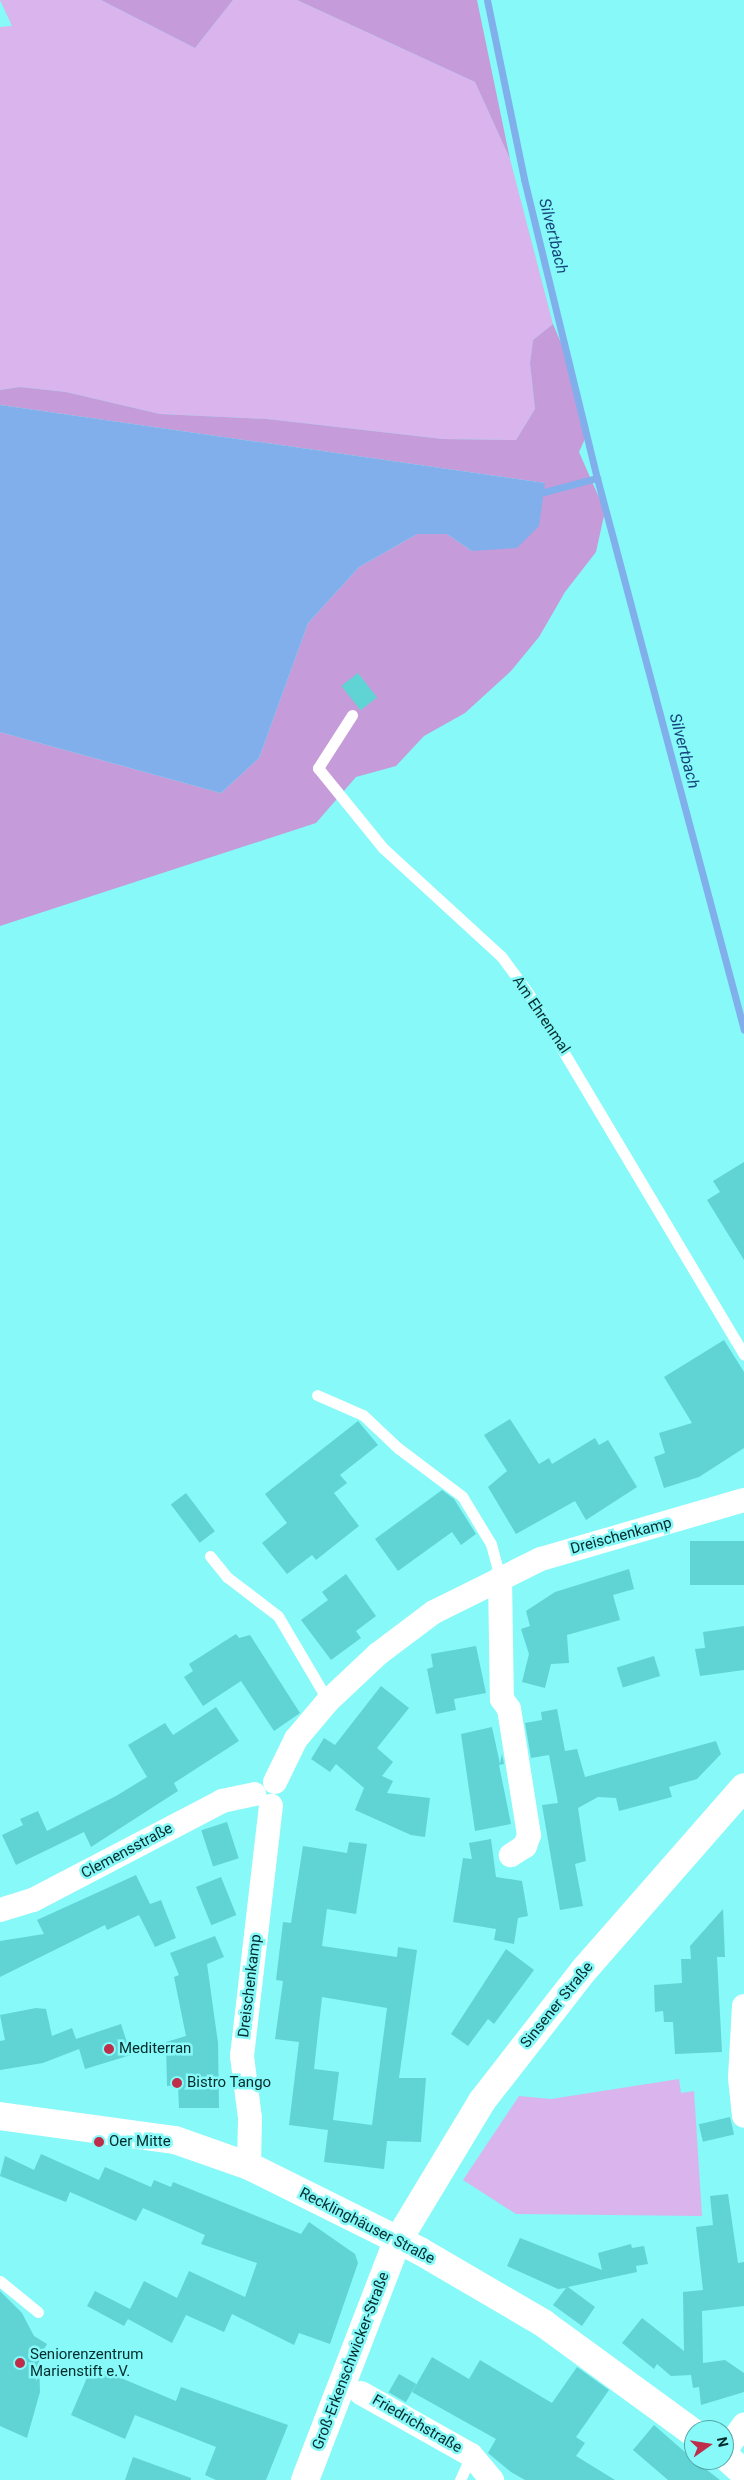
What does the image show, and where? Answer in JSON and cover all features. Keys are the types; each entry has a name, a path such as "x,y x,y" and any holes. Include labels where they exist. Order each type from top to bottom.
{"main road":[{"name":"Sinsener Straße","path":"397,2242 482,2100 584,1970 744,1787"},
{"name":"Recklinghäuser Straße","path":"0,2116 175,2140 249,2166 397,2242 420,2251 543,2323 684,2426"},
{"name":"Groß-Erkenschwicker-Straße","path":"305,2480 397,2242"},
{"path":"734,2463 744,2473"}],"street":[{"name":"Dreischenkamp","path":"249,2166 250,2118 242,2056 262,1800 280,1792 274,1782 296,1739 328,1701 378,1654 434,1612 500,1578 557,1554 744,1500"},
{"path":"500,1578 502,1698 509,1708 529,1835 525,1846 511,1855"},
{"name":"Clemensstraße","path":"0,1910 33,1900 222,1801 262,1800"},
{"path":"744,2006 740,2078 744,2116"},
{"name":"Friedrichstraße","path":"361,2392 471,2455 492,2480"},
{"path":"734,2438 744,2424"}],"lane":[{"name":"Am Ehrenmal","path":"352,715 318,768 383,848 500,956 529,994 744,1355"},
{"path":"317,1395 363,1415 398,1448 462,1496 491,1544 500,1578"},
{"path":"210,1556 226,1577 278,1616 328,1701"},
{"path":"0,2280 38,2312"},
{"path":"460,2480 471,2455"}],"shaded area":[{"path":"0,0 101,0 195,48 233,0 297,0 475,82 510,159 553,324 533,340 530,363 535,409 516,440 443,439 267,419 160,414 66,392 20,387 0,390 0,27 12,26"},
{"path":"101,0 233,0 195,48"},
{"path":"297,0 477,0 510,159 475,82"},
{"path":"553,324 573,371 589,430 579,452 605,511 596,552 565,592 539,637 511,671 465,713 424,736 396,766 356,777 316,823 0,926 0,732 221,793 259,758 308,623 359,567 417,534 447,534 472,551 545,483 0,405 0,390 20,387 66,392 160,414 267,419 443,439 516,440 535,409 530,363 533,340"},
{"path":"679,2079 681,2093 694,2091 702,2216 516,2214 463,2180 519,2096 551,2099"}],"water":[{"path":"0,405 545,483 539,526 517,548 472,551 447,534 417,534 359,567 308,623 259,758 221,793 0,732"}],"building":[{"path":"358,673 377,697 361,710 341,686"},
{"path":"744,1162 744,1260 707,1200 720,1192 713,1181"},
{"path":"724,1340 744,1372 744,1448 699,1477 664,1488 654,1457 665,1453 659,1433 692,1423 664,1377"},
{"path":"510,1419 539,1464 549,1458 552,1464 595,1438 599,1445 608,1440 637,1487 586,1520 575,1501 516,1534 488,1487 507,1471 484,1435"},
{"path":"358,1421 378,1445 340,1475 347,1483 334,1493 359,1526 316,1560 312,1555 287,1574 262,1543 287,1523 265,1494"},
{"path":"442,1490 454,1499 476,1534 461,1545 452,1532 398,1571 375,1539"},
{"path":"186,1493 215,1531 200,1543 171,1504"},
{"path":"690,1541 744,1541 744,1585 690,1585"},
{"path":"629,1569 634,1589 613,1595 620,1620 567,1635 569,1663 551,1664 545,1688 522,1682 529,1654 521,1629 530,1626 526,1611 555,1592"},
{"path":"346,1574 376,1616 356,1631 361,1638 331,1660 301,1620 328,1600 322,1592"},
{"path":"744,1626 744,1670 700,1676 695,1649 705,1648 703,1632"},
{"path":"236,1634 239,1638 250,1635 300,1713 274,1731 241,1681 203,1706 184,1677 193,1671 189,1664"},
{"path":"476,1646 486,1693 454,1699 456,1710 436,1714 427,1669 433,1667 431,1654"},
{"path":"654,1656 660,1676 623,1687 617,1667"},
{"path":"381,1686 409,1708 377,1748 393,1762 382,1776 393,1781 387,1793 430,1798 425,1837 411,1835 355,1810 364,1788 336,1764 330,1772 311,1759 324,1738 335,1745"},
{"path":"216,1707 239,1741 174,1783 178,1791 91,1847 84,1832 16,1865 2,1835 23,1825 20,1819 38,1811 47,1831 116,1796 147,1777 128,1745 165,1723 173,1735"},
{"path":"557,1709 565,1751 577,1749 585,1777 716,1741 721,1754 697,1779 669,1787 672,1797 619,1811 616,1798 598,1797 578,1808 586,1861 575,1864 583,1906 560,1910 542,1805 558,1803 549,1755 531,1758 525,1723 542,1720 541,1712"},
{"path":"492,1727 500,1764 502,1754 504,1764 499,1765 511,1824 475,1831 461,1734"},
{"path":"227,1822 239,1858 213,1866 201,1830"},
{"path":"491,1839 496,1877 522,1881 528,1916 518,1918 514,1944 494,1940 496,1929 453,1922 463,1858 472,1859 469,1843"},
{"path":"349,1842 367,1844 356,1914 327,1909 322,1946 397,1957 398,1947 417,1950 399,2078 426,2078 421,2142 387,2141 384,2169 324,2162 328,2130 289,2125 299,2042 275,2039 283,1981 276,1980 283,1922 291,1923 303,1846 347,1853","holes":["322,1997 387,2008 372,2125 333,2120 339,2072 314,2069"]},
{"path":"136,1875 150,1904 161,1900 176,1938 155,1947 139,1915 107,1930 105,1925 0,1977 0,1941 44,1934 37,1920"},
{"path":"221,1877 236,1915 211,1925 196,1887"},
{"path":"723,1909 725,1957 717,1957 722,2052 675,2054 673,2022 664,2022 663,2011 655,2012 654,1985 682,1983 681,1959 691,1959 690,1946"},
{"path":"215,1936 224,1957 207,1964 218,2043 219,2108 179,2108 178,2085 167,2086 166,2042 186,2036 174,1977 179,1975 170,1953"},
{"path":"506,1949 534,1970 494,2024 488,2019 468,2046 451,2034"},
{"path":"36,2008 46,2009 52,2036 72,2028 76,2039 121,2024 131,2055 85,2069 77,2042 79,2049 43,2063 0,2070 0,2041 5,2040 0,2015"},
{"path":"730,2117 734,2135 703,2142 699,2124"},
{"path":"41,2154 99,2180 105,2167 151,2187 154,2180 171,2187 173,2182 301,2234 309,2222 355,2254 358,2263 330,2344 299,2333 294,2345 232,2314 224,2332 186,2315 172,2343 128,2319 124,2326 87,2306 95,2291 130,2309 144,2281 177,2298 189,2271 245,2297 257,2263 201,2244 205,2235 143,2208 136,2221 70,2192 66,2202 0,2176 5,2156 34,2170"},
{"path":"728,2194 738,2263 744,2262 744,2306 702,2311 703,2363 725,2360 744,2373 744,2392 701,2405 699,2387 693,2388 691,2375 671,2376 657,2364 654,2369 622,2343 642,2318 684,2351 683,2292 703,2290 696,2227 713,2225 710,2196"},
{"path":"520,2238 602,2270 598,2253 631,2244 632,2248 644,2246 648,2264 636,2266 637,2272 568,2287 595,2307 582,2326 553,2305 566,2288 558,2289 507,2266"},
{"name":"Seniorenzentrum Marienstift e.V.","path":"0,2291 22,2313 34,2336 47,2344 39,2358 40,2392 27,2438 0,2426"},
{"path":"432,2357 469,2379 480,2360 552,2403 577,2367 609,2390 576,2437 585,2443 576,2456 615,2480 525,2480 511,2472 488,2453 496,2439 412,2392"},
{"path":"92,2366 176,2401 181,2387 288,2425 266,2480 216,2480 205,2475 216,2447 135,2415 125,2439 71,2415"},
{"path":"399,2374 416,2384 406,2402 388,2392"},
{"path":"654,2425 684,2451 684,2470 707,2470 720,2480 668,2480 633,2450"},
{"path":"133,2457 191,2478 191,2480 125,2480"}],"waterway":[{"name":"Silvertbach","path":"487,0 524,179 597,478 744,1030"},
{"name":"Silvertbach","path":"544,492 597,478"}],"place":[{"name":"Mediterran","path":"109,2049"},
{"name":"Bistro Tango","path":"177,2083"},
{"name":"Oer Mitte","path":"99,2142"},
{"name":"Seniorenzentrum Marienstift e.V.","path":"20,2363"}]}
